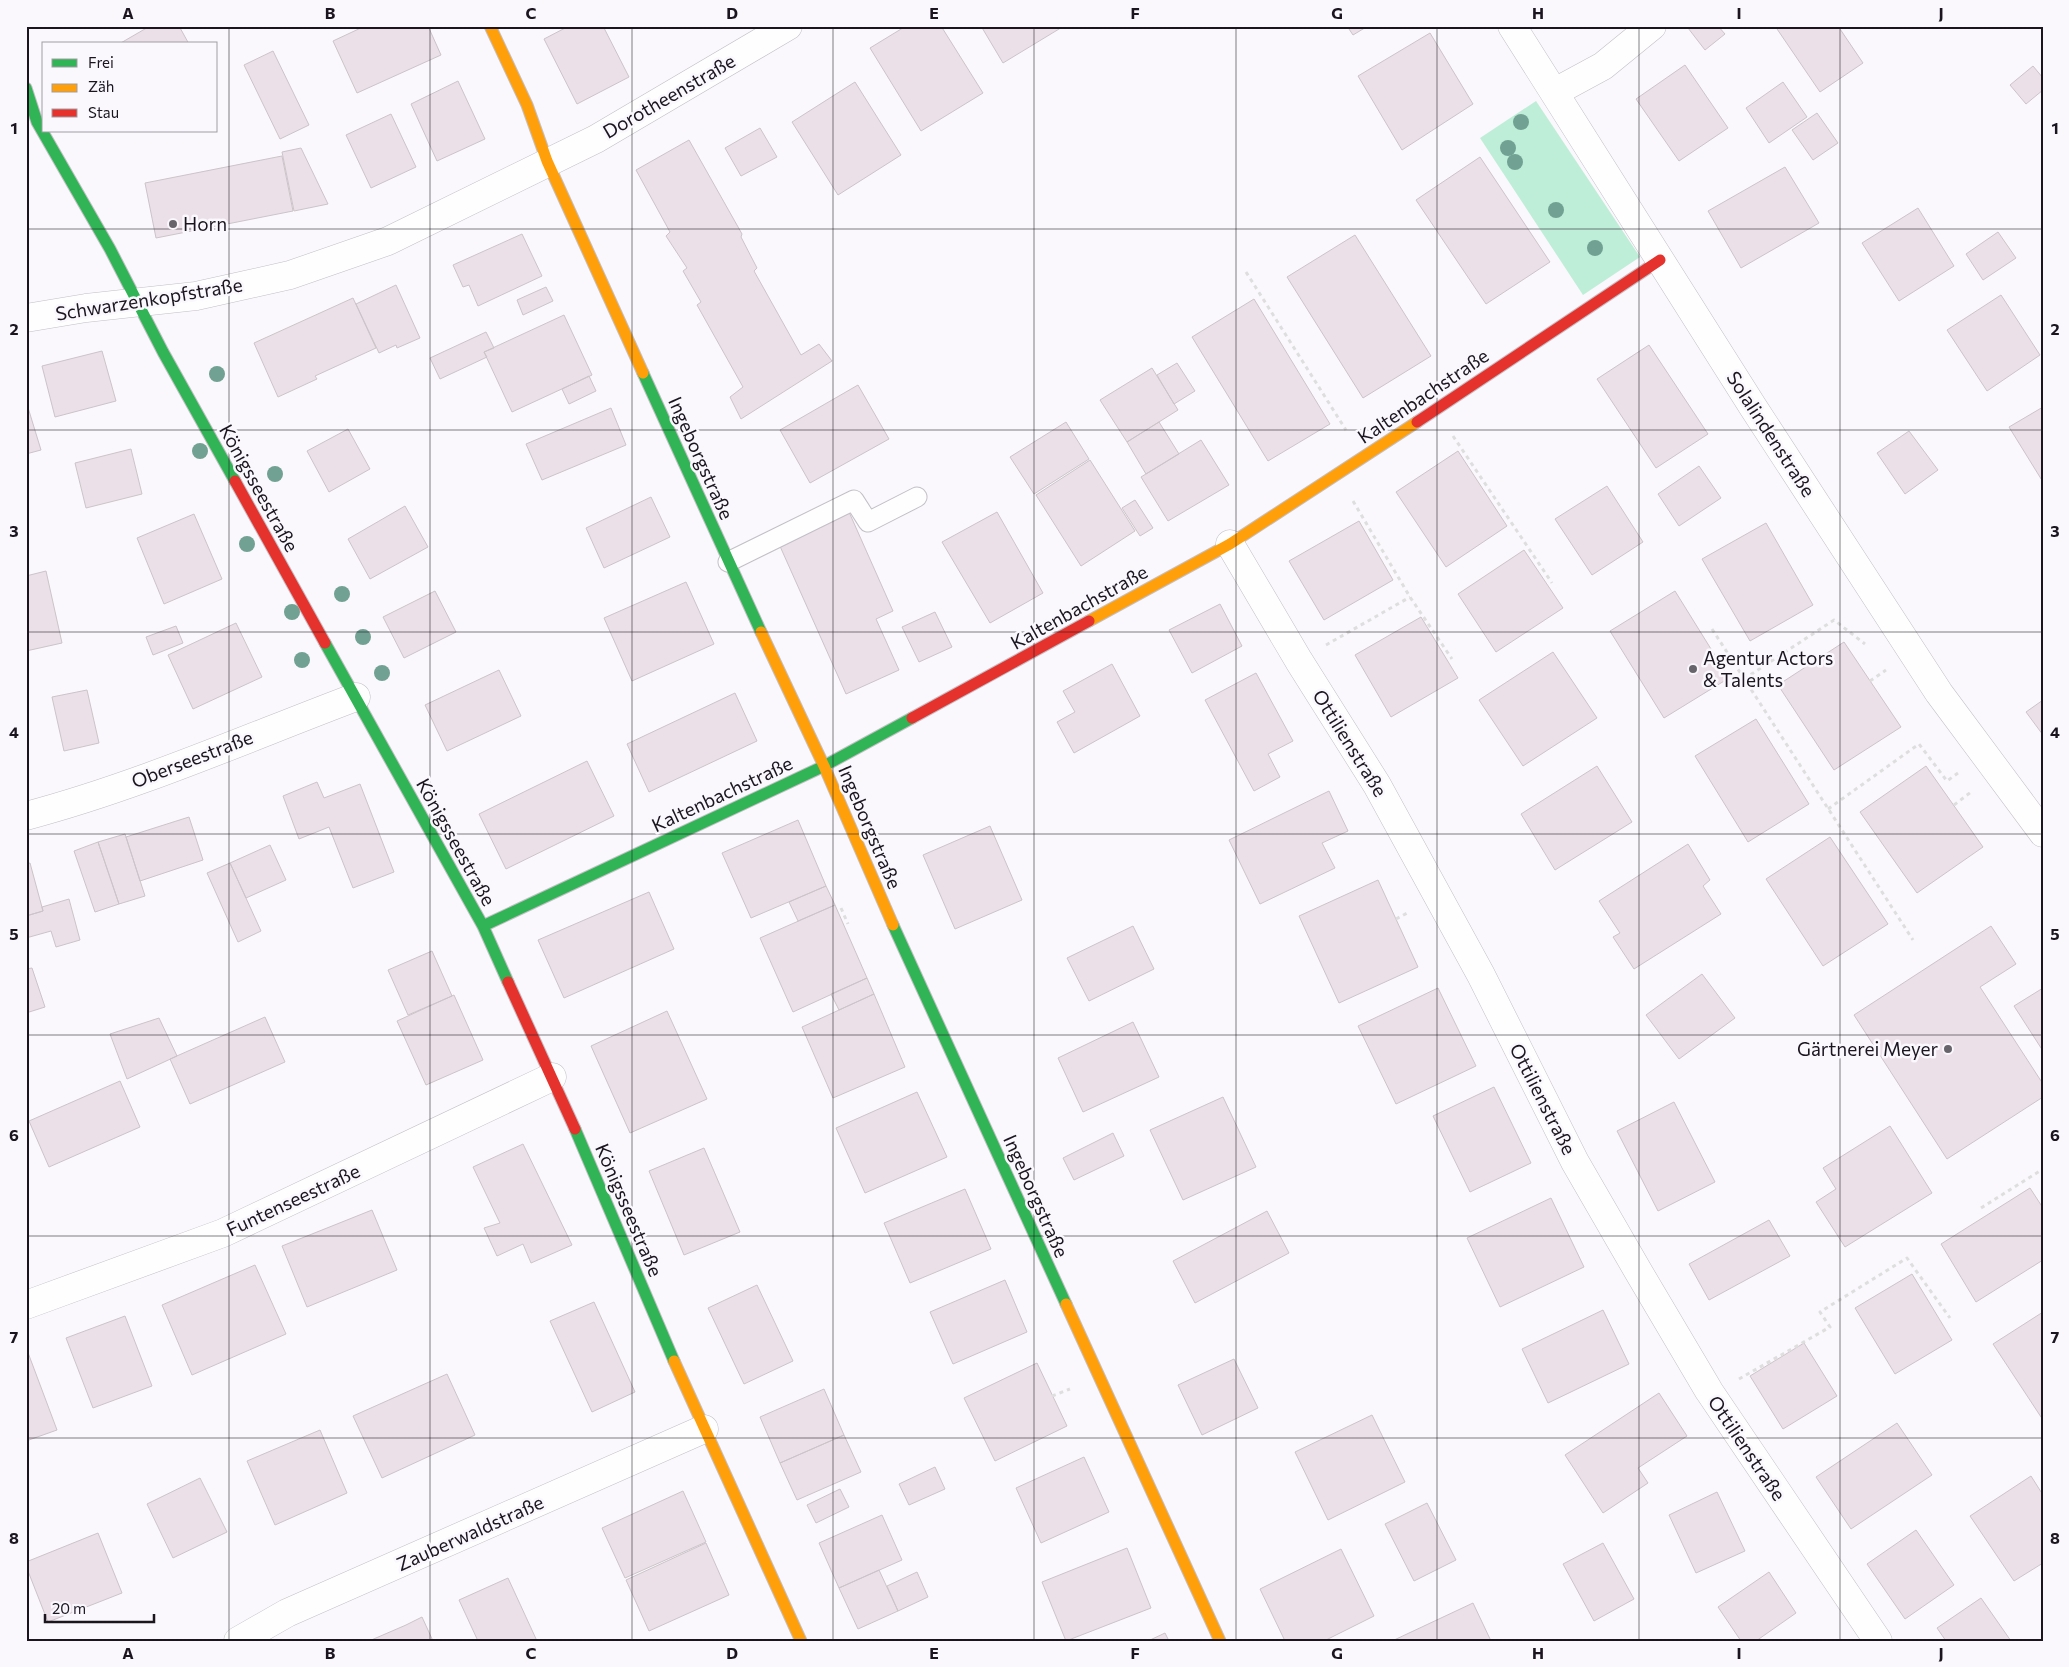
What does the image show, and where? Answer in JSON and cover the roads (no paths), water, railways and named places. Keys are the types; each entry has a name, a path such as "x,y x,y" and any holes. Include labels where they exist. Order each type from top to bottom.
{"street":[{"name":"Ingeborgstraße","path":"490,26 527,105 547,161 728,562 824,766 878,892 1220,1641"},
{"name":"Dorotheenstraße","path":"547,161 596,138 788,26"},
{"name":"Solalindenstraße","path":"1512,26 1758,415 1939,693 2043,833"},
{"path":"1555,92 1603,66 1652,26"},
{"name":"Königsseestraße","path":"26,88 37,122 42,131"},
{"name":"Königsseestraße","path":"43,132 110,250 483,926 552,1077 704,1429 801,1641"},
{"name":"Schwarzenkopfstraße","path":"26,318 86,308 196,296 290,275 388,241 547,161"},
{"name":"Kaltenbachstraße","path":"483,926 824,766 1230,544 1364,458 1660,260"},
{"name":"Ottilienstraße","path":"1230,544 1299,661 1377,786 1482,975 1575,1162 1638,1271 1709,1391 1878,1641"},
{"name":"Oberseestraße","path":"26,816 60,807 152,775 356,697"},
{"name":"Funtenseestraße","path":"26,1305 223,1233 552,1077"},
{"name":"Zauberwaldstraße","path":"238,1641 287,1613 704,1429"}],"lane":[{"path":"728,562 854,500 868,522 917,497"}],"place":[{"name":"Horn","path":"173,224"},
{"name":"Agentur Actors & Talents","path":"1693,669"},
{"name":"Gärtnerei Meyer","path":"1948,1049"}]}
